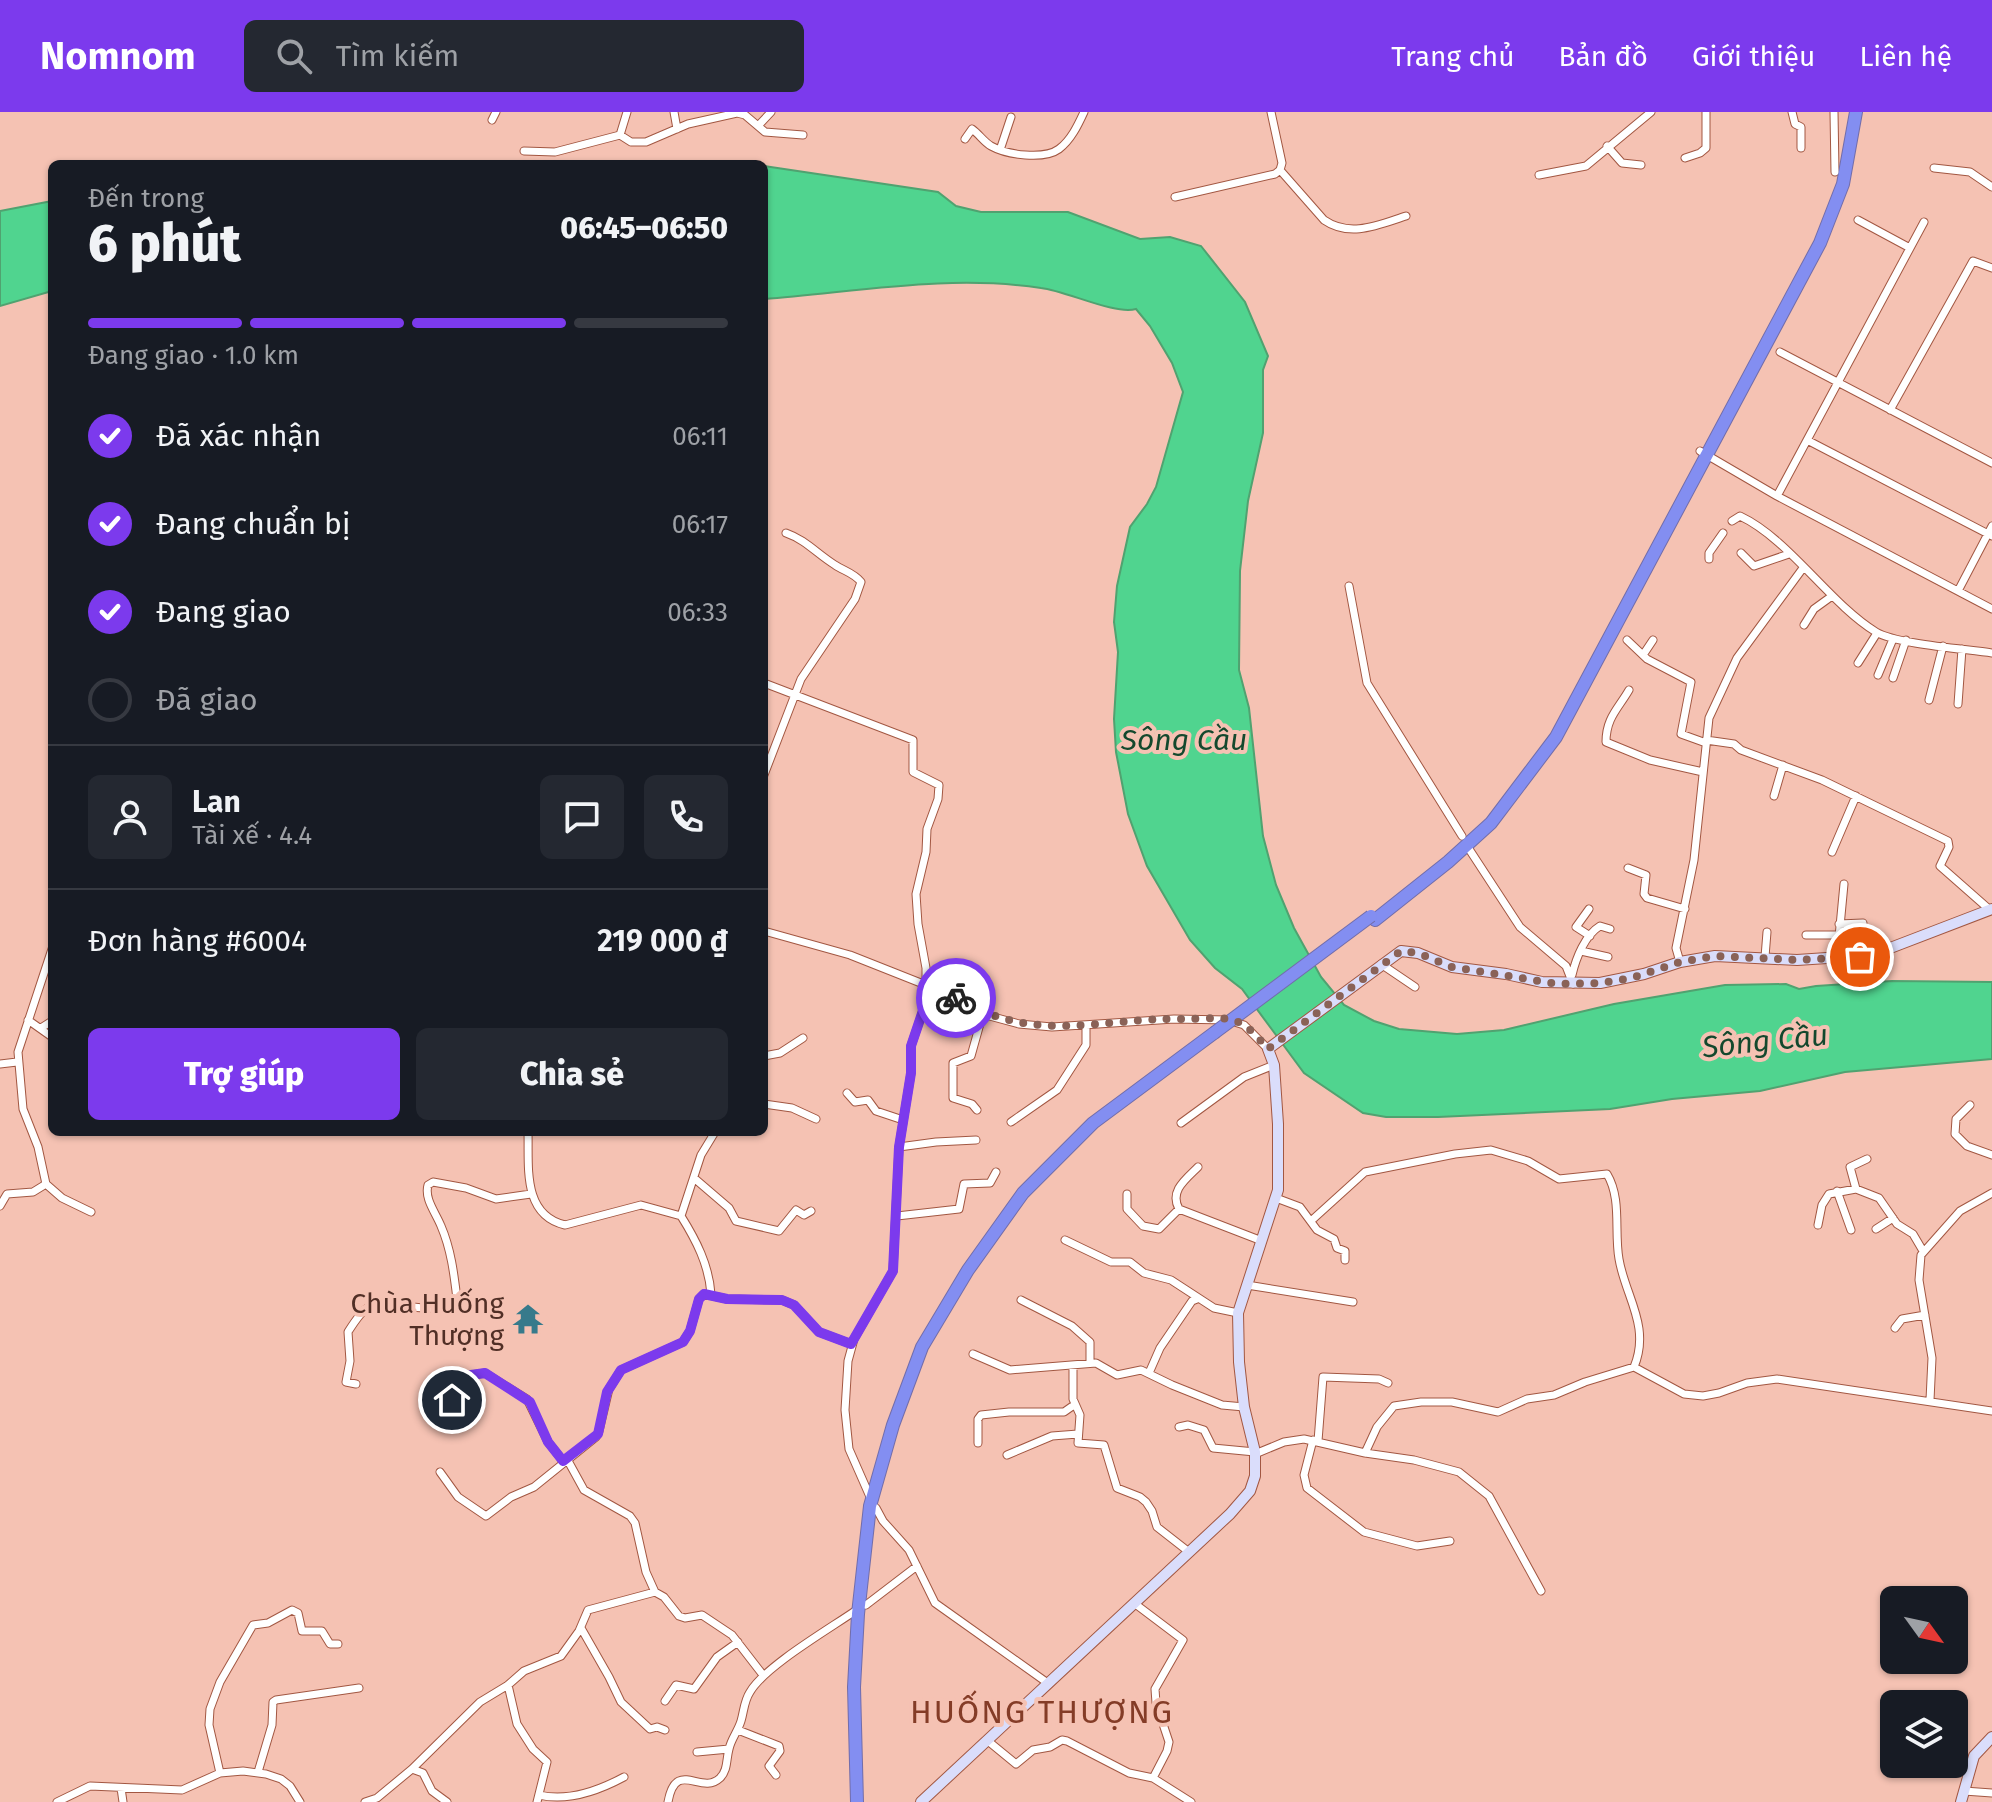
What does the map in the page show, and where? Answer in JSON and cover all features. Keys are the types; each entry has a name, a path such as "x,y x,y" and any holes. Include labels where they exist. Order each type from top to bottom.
{"highway":[{"path":"1703,453 1825,218 1843,161 1849,112"},
{"path":"860,1802 862,1607 874,1505 922,1347 968,1270 1023,1193 1093,1123 1373,918 1455,849 1500,801 1549,734 1827,228 1843,184 1856,112"}],"street":[{"path":"620,135 627,112"},
{"path":"674,112 677,129"},
{"path":"758,126 771,112"},
{"path":"965,139 972,129 1000,150 1036,154 1054,152 1071,137 1084,112"},
{"path":"1175,197 1275,174 1280,170 1282,163 1271,112"},
{"path":"1539,175 1586,166 1651,112"},
{"path":"1685,158 1706,148 1706,112"},
{"path":"1792,112 1795,124 1801,127 1801,148"},
{"path":"1834,112 1835,172"},
{"path":"524,151 555,152 620,135 631,142 646,142 677,129 737,113 745,115 765,132 803,135"},
{"path":"1000,150 1011,117"},
{"path":"1607,146 1622,163 1641,165"},
{"path":"1934,168 1970,172 1992,187"},
{"path":"1280,170 1316,212 1333,226 1361,229 1406,216"},
{"path":"1858,220 1910,248"},
{"path":"1777,496 1924,222"},
{"path":"1890,410 1973,261 1992,268"},
{"path":"1780,352 1992,463"},
{"path":"1807,440 1991,532 1958,591"},
{"path":"1703,453 1777,496 1992,609"},
{"path":"1732,521 1740,516 1755,524 1877,633 1893,639 1992,653"},
{"path":"768,764 793,696 814,656 855,599 861,582 853,573 823,557 802,538 786,533"},
{"path":"1709,559 1709,553 1723,533"},
{"path":"1741,553 1754,566 1789,554"},
{"path":"1680,962 1676,948 1694,860 1709,718 1737,658 1803,568"},
{"path":"1349,586 1367,683 1462,836"},
{"path":"1804,625 1813,610 1832,596"},
{"path":"1858,663 1877,633"},
{"path":"1878,675 1893,639"},
{"path":"1271,1048 1396,953 1406,950 1452,967 1542,982 1572,980 1600,983 1632,978 1680,962 1715,956 1797,960 1881,953 1991,909 1940,866 1949,847 1948,841 1856,796 1741,750 1734,744 1706,742 1681,734 1691,682 1643,655 1627,640"},
{"path":"1643,655 1653,640"},
{"path":"1893,678 1906,640"},
{"path":"1929,700 1943,646"},
{"path":"1958,704 1962,649"},
{"path":"768,685 913,740 913,772 939,785 938,799 927,829 926,852 916,894 928,986 911,1046 911,1073 899,1147 899,1178 894,1208 897,1216 893,1271 851,1344 846,1385 847,1433 855,1466 874,1505 883,1521 906,1545 931,1598 940,1608 1049,1684"},
{"path":"1629,690 1620,706 1612,712 1606,742 1650,760 1703,772"},
{"path":"1774,796 1783,765"},
{"path":"1832,852 1856,796"},
{"path":"1469,849 1520,927 1566,966 1572,980"},
{"path":"1628,868 1646,875 1644,894 1647,898 1685,909"},
{"path":"1837,958 1844,884"},
{"path":"1589,909 1576,927 1590,936"},
{"path":"1839,924 1863,923"},
{"path":"1572,980 1581,951 1590,936 1598,927 1610,929"},
{"path":"768,932 837,951 928,986 983,1013 1032,1026 1174,1019 1228,1020 1244,1025 1271,1048 1274,1065 1279,1178 1276,1198 1238,1313 1244,1407 1255,1453 1255,1476 1250,1491 1189,1552 921,1802"},
{"path":"1765,957 1767,932"},
{"path":"1806,935 1838,935"},
{"path":"1581,951 1608,957"},
{"path":"48,961 17,1062 23,1109 38,1147 46,1184 62,1198 91,1212"},
{"path":"1381,964 1415,987"},
{"path":"977,1110 972,1104 953,1098 953,1063 971,1056 983,1013"},
{"path":"28,1020 48,1034"},
{"path":"41,1028 48,1024"},
{"path":"1011,1122 1057,1090 1086,1045 1086,1025"},
{"path":"768,1055 780,1053 803,1038"},
{"path":"0,1064 17,1062"},
{"path":"1181,1123 1244,1077 1274,1065"},
{"path":"847,1093 855,1102 868,1100 876,1111 903,1120"},
{"path":"768,1105 792,1108 816,1119"},
{"path":"1970,1105 1956,1119 1955,1134 1967,1146 1992,1155"},
{"path":"528,1136 531,1194 545,1214 562,1225 641,1205 681,1216 705,1262 711,1294"},
{"path":"681,1216 704,1149 712,1136"},
{"path":"899,1147 976,1140"},
{"path":"1312,1220 1365,1172 1455,1154 1491,1150 1532,1163 1559,1179 1607,1174 1616,1195 1619,1262 1630,1292 1640,1343 1634,1367"},
{"path":"1856,1189 1850,1167 1867,1159"},
{"path":"1198,1167 1176,1192 1175,1201 1179,1209 1262,1241"},
{"path":"897,1216 959,1209 964,1184 990,1183 996,1172"},
{"path":"694,1178 739,1222 779,1231 796,1210 804,1215 811,1211"},
{"path":"356,1384 346,1382 350,1361 348,1332 369,1307 380,1304 422,1308 454,1304 457,1299 447,1241 426,1191 430,1183 466,1188 496,1199 531,1194"},
{"path":"0,1206 7,1194 33,1192 46,1184"},
{"path":"1818,1225 1825,1198 1837,1191 1856,1189 1879,1198 1899,1227 1913,1234 1923,1251"},
{"path":"1837,1191 1851,1230"},
{"path":"1127,1194 1127,1209 1146,1227 1159,1229 1179,1209"},
{"path":"1930,1400 1932,1358 1919,1280 1920,1259 1923,1251 1960,1211 1989,1195 1992,1207"},
{"path":"1276,1198 1296,1204 1319,1232 1334,1239 1337,1248 1345,1251 1345,1260"},
{"path":"1876,1229 1893,1218"},
{"path":"1065,1240 1111,1262 1130,1262 1144,1273 1171,1280 1214,1308 1238,1313"},
{"path":"1247,1285 1353,1302"},
{"path":"440,1472 458,1497 486,1516 511,1497 534,1487 598,1434 607,1392 621,1370 683,1342 690,1331 699,1299 704,1294 727,1299 782,1300 794,1305 819,1332 851,1344"},
{"path":"1149,1373 1160,1348 1192,1301 1197,1299"},
{"path":"1021,1300 1072,1326 1090,1342 1090,1363"},
{"path":"1895,1328 1902,1319 1925,1315"},
{"path":"973,1354 1010,1370 1073,1367 1090,1363 1102,1365 1117,1375 1136,1370 1222,1405 1244,1407"},
{"path":"1073,1367 1074,1405 1080,1415 1079,1445 1104,1445 1117,1488 1146,1502 1157,1527 1189,1552"},
{"path":"1365,1453 1377,1427 1394,1406 1452,1402 1498,1412 1524,1400 1554,1395 1634,1367 1684,1394 1703,1396 1747,1383 1777,1379 1992,1411"},
{"path":"442,1422 438,1407 440,1401 452,1400 471,1375 485,1373 530,1402 548,1442 565,1460 584,1490 630,1516 635,1523 646,1572 655,1592 664,1597 679,1616 702,1615 738,1642 763,1675"},
{"path":"1388,1383 1379,1379 1323,1377 1316,1440 1304,1475 1307,1488 1364,1532 1417,1546 1450,1541"},
{"path":"978,1443 978,1419 981,1415 1064,1412 1074,1405"},
{"path":"1179,1427 1194,1426 1204,1430 1211,1445 1217,1449 1255,1453 1284,1442 1316,1440 1365,1453 1414,1460 1463,1474 1489,1496 1541,1591"},
{"path":"1007,1455 1052,1436 1078,1434"},
{"path":"668,1802 675,1783 686,1779 709,1783 720,1778 727,1765 729,1749 749,1693 763,1675 917,1566"},
{"path":"365,1802 377,1798 412,1769 465,1715 524,1671 561,1656 581,1628 585,1614 593,1608 655,1592"},
{"path":"1134,1603 1183,1640 1155,1689 1156,1703 1169,1742 1153,1778"},
{"path":"220,1773 209,1725 210,1709 220,1682 250,1628 268,1623 292,1610 298,1613 302,1631 322,1631 330,1644 338,1644"},
{"path":"581,1628 621,1702 650,1729 657,1727 665,1730"},
{"path":"665,1701 676,1685 694,1689 717,1657 738,1642"},
{"path":"508,1685 517,1724 533,1749 547,1762 538,1798 565,1798 624,1777"},
{"path":"258,1772 272,1725 273,1702 359,1688"},
{"path":"738,1730 779,1746 780,1751 769,1766 776,1775"},
{"path":"1992,1737 1974,1756 1962,1797 1992,1793"},
{"path":"988,1741 1016,1764 1037,1748 1067,1741 1129,1773 1153,1778 1191,1802"},
{"path":"697,1752 729,1749"},
{"path":"412,1769 423,1773 432,1791 447,1802"},
{"path":"57,1802 90,1786 182,1790 220,1773 258,1772 286,1782 300,1802"},
{"path":"121,1788 123,1802"}],"water":[{"name":"Sông Cầu","path":"768,167 938,192 956,206 981,212 1068,212 1140,239 1170,237 1201,246 1245,302 1268,356 1263,370 1263,433 1248,501 1240,571 1239,670 1249,708 1263,836 1276,885 1294,928 1321,977 1344,1005 1374,1021 1399,1029 1457,1034 1504,1030 1614,1004 1725,985 1786,984 1799,989 1892,981 1992,982 1992,1059 1845,1072 1760,1091 1672,1099 1610,1109 1438,1117 1386,1117 1363,1113 1304,1073 1242,989 1215,968 1190,940 1147,866 1128,814 1116,752 1114,719 1118,652 1114,622 1117,586 1130,527 1156,487 1183,392 1172,363 1136,309 1116,309 1052,290 1006,284 902,286 768,299"},
{"path":"48,202 48,292 0,306 0,211"}],"way so far":[{"path":"956,998 986,1015 1032,1026 1129,1020 1235,1021 1257,1036 1268,1049 1396,953 1406,950 1452,967 1558,984 1632,978 1680,962 1715,956 1797,960 1860,957"}],"place":[{"name":"Chùa Huống Thượng","path":"528,1319"}],"district":[{"name":"HUỐNG THƯỢNG","path":"1042,1712"}],"route":[{"path":"452,1400 471,1375 485,1373 530,1402 548,1442 563,1461 598,1434 607,1392 624,1367 679,1345 687,1338 699,1299 704,1294 727,1299 782,1300 794,1305 814,1329 851,1344 894,1267 897,1216 894,1208 899,1178 899,1147 913,1039 931,987 956,998"}]}
